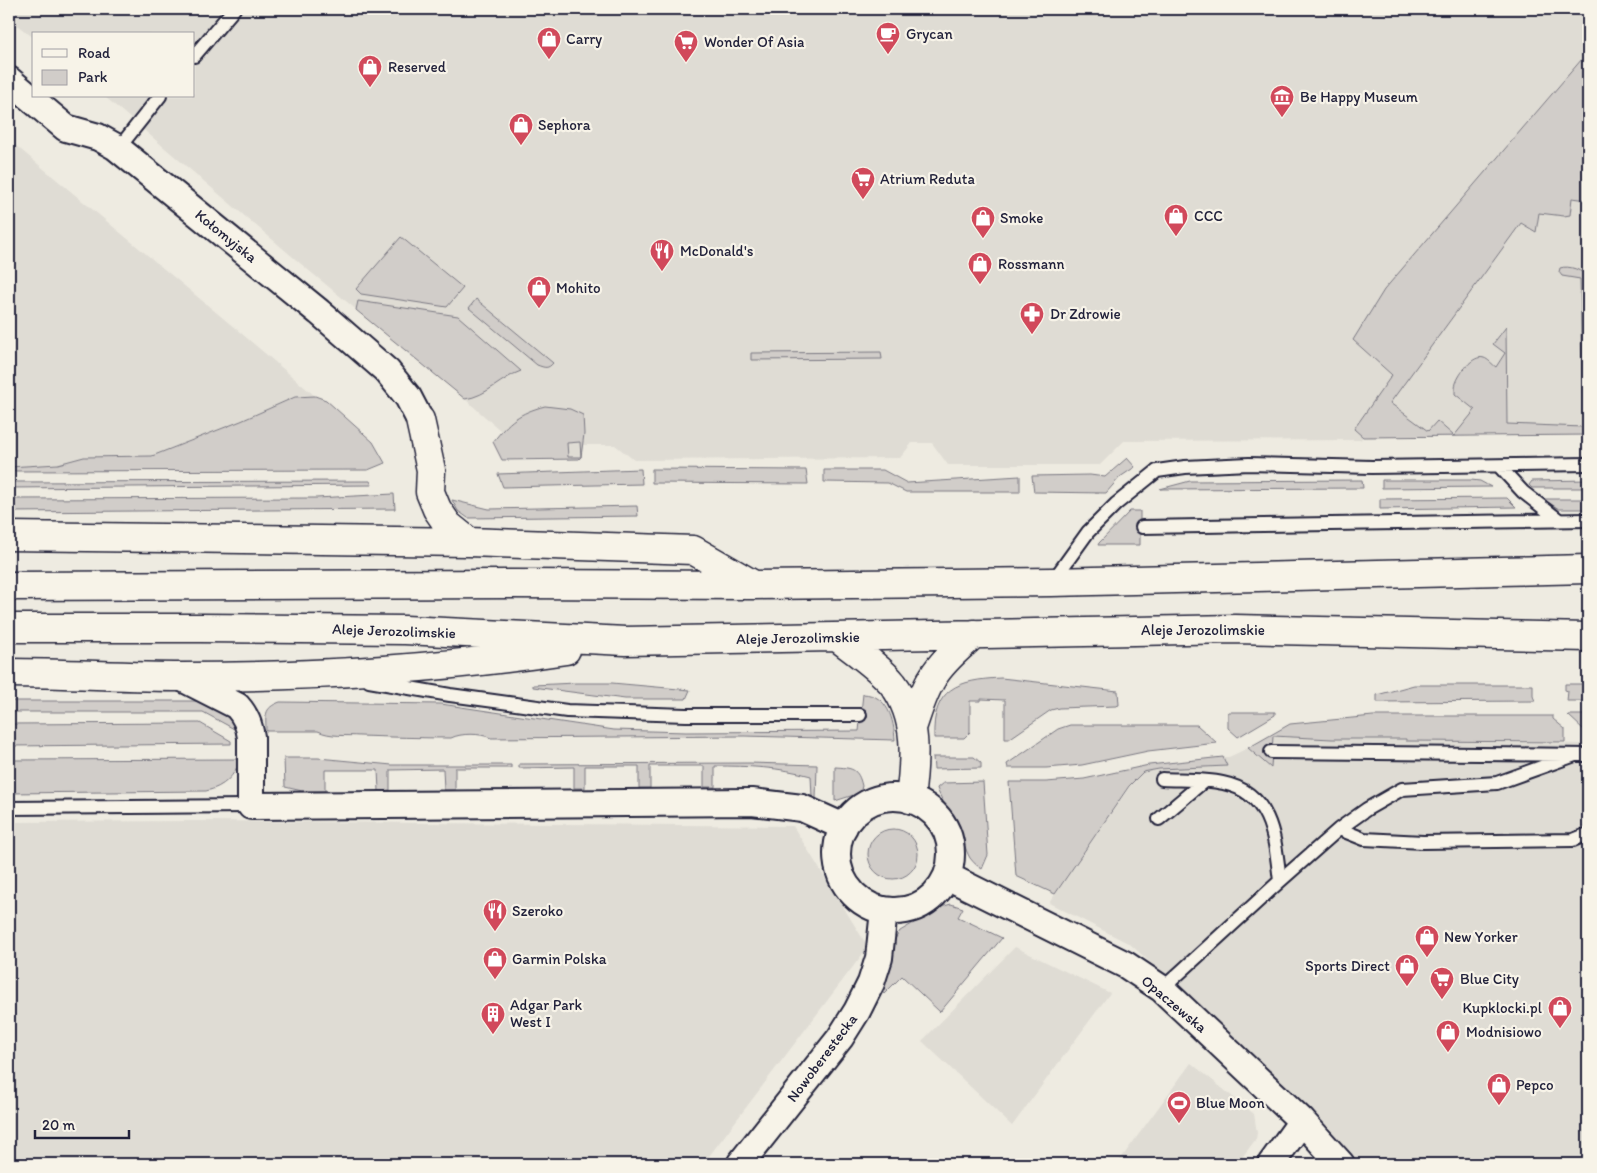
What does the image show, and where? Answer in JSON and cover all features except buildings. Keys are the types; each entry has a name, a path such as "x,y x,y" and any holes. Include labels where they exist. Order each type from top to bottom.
{"main road":[{"path":"420,420 430,470 430,492 437,509 448,525 469,542"},
{"path":"9,536 469,542 693,550 754,585"},
{"path":"9,586 754,585 1052,582 1588,570"},
{"name":"Aleje Jerozolimskie","path":"9,628 405,630 625,641 1235,629 1588,637"},
{"path":"912,728 933,676 948,658 974,634"},
{"path":"837,637 892,683 904,700 912,728 914,760 910,799"},
{"path":"9,673 182,678 332,674 509,658 625,641"}],"street":[{"name":"Kołomyjska","path":"9,80 66,128 98,137 118,149 319,312 387,371 408,396 420,420"},
{"path":"182,678 237,706 244,713 250,728 251,737 251,806 752,802 802,808 844,827"},
{"path":"888,797 910,799 934,812 948,835 951,849 947,876 941,887 932,897 921,904 910,909 884,910 860,900 842,879 837,853 839,840 844,827 858,810 867,803 888,797"},
{"name":"Opaczewska","path":"947,876 1126,964 1162,989 1302,1121 1341,1164"},
{"name":"Nowoberestecka","path":"740,1164 840,1038 857,1011 871,983 878,958 884,910"},
{"path":"1270,1164 1302,1121"}],"lane":[{"path":"195,55 234,9"},
{"path":"118,149 158,98"},
{"path":"1052,582 1088,532 1116,504 1157,471 1185,467 1249,464 1372,467 1588,464"},
{"path":"1499,466 1523,492 1559,520"},
{"path":"1142,527 1588,520"},
{"path":"332,674 450,695 567,711 686,715 860,714"},
{"path":"1271,752 1588,755"},
{"path":"1162,989 1339,829 1367,809 1402,789 1497,783 1575,755"},
{"path":"1162,779 1226,783 1252,797 1270,822 1280,881"},
{"path":"1159,819 1202,782"},
{"path":"9,808 251,806"},
{"path":"1339,829 1364,839 1423,842 1573,840 1588,834"}],"shaded area":[{"path":"9,9 1588,9 1588,435 1363,437 1360,440 1124,441 1100,465 948,465 932,443 912,443 900,458 634,460 615,445 583,445 579,459 502,460 493,442 501,431 106,98 195,98 195,32 32,32 32,36 9,19"},
{"path":"9,140 315,396 295,397 241,421 152,456 84,457 58,464 9,467"},
{"name":"Blue City","path":"1273,736 1332,739 1406,739 1407,741 1588,744 1588,1164 1361,1164 1296,1095 1130,944 1049,903 1130,786 1143,772 1159,769 1227,766 1223,757 1229,757 1248,748 1270,767"},
{"path":"196,821 793,826 868,947 703,1164 9,1164 9,822"},
{"path":"1015,947 1110,993 1012,1126 922,1041"},
{"name":"Blue Moon","path":"1191,1063 1254,1114 1256,1139 1237,1164 1117,1164"}],"green space":[{"path":"1588,52 1588,200 1572,198 1570,215 1539,213 1536,232 1521,223 1390,403 1428,431 1437,421 1454,436 1475,410 1455,394 1455,385 1463,370 1475,359 1486,359 1496,367 1505,353 1493,344 1506,327 1507,424 1583,427 1580,279 1562,276 1559,272 1560,268 1571,268 1583,273 1588,278 1588,435 1363,437 1354,429 1392,375 1353,340 1384,290"},
{"path":"401,237 463,288 447,307 361,294 356,289"},
{"path":"476,299 553,363 546,367 537,365 469,308"},
{"path":"358,301 458,316 521,371 487,391 465,399 356,310"},
{"path":"881,352 882,359 751,360 751,353"},
{"path":"315,396 326,400 373,442 385,463 368,470 9,471 9,467 58,464 84,457 152,456 241,421 295,397"},
{"path":"545,406 570,409 583,415 584,434 581,457 579,459 502,460 493,442 504,428 515,419","holes":["580,442 581,457 568,457 567,443"]},
{"path":"1127,458 1135,467 1120,477 1106,493 1034,492 1032,476 1090,475 1105,477"},
{"path":"641,469 642,484 503,487 498,474"},
{"path":"652,469 806,470 808,484 652,483"},
{"path":"824,470 883,470 907,483 1020,476 1020,492 906,492 888,483 824,482"},
{"path":"1362,480 1363,488 1160,489 1190,481"},
{"path":"1382,480 1471,480 1480,481 1491,487 1382,488"},
{"path":"1588,480 1588,488 1532,488 1529,485 1532,481"},
{"path":"370,481 372,485 9,488 9,482"},
{"path":"394,494 395,509 9,512 9,499 316,498"},
{"path":"1507,498 1516,507 1380,509 1380,499"},
{"path":"1543,499 1588,499 1588,509 1559,509"},
{"path":"452,500 489,509 637,506 638,516 468,518 458,511"},
{"path":"1130,511 1140,511 1140,545 1098,545 1099,543"},
{"path":"1001,678 1118,691 1119,705 1051,710 1009,739 1005,739 1005,700 981,699 981,701 970,701 970,732 964,738 934,738 938,708 943,698 951,690 972,681"},
{"path":"612,683 690,690 686,699 625,699 533,687 533,685"},
{"path":"1565,684 1588,684 1588,701 1567,701 1568,691 1565,690"},
{"path":"1414,685 1533,685 1535,701 1377,702 1377,695"},
{"path":"863,694 872,695 884,704 891,717 895,740 744,736 491,738 471,734 451,738 428,738 338,735 318,731 266,731 268,710 280,702 441,704 614,730 686,732 859,731"},
{"path":"9,701 201,701 226,716 236,730 203,712 9,712"},
{"path":"1228,712 1275,712 1275,715 1238,737 1228,728"},
{"path":"1568,715 1588,715 1588,739 1584,739 1584,730"},
{"path":"1373,716 1553,716 1553,719 1565,729 1565,742 1406,741 1406,739 1332,739 1273,736 1271,768 1248,748 1290,724"},
{"path":"200,723 231,741 231,744 9,746 9,724"},
{"path":"1070,725 1197,725 1217,743 1148,751 1082,765 1046,768 1008,768 1007,764 1058,729"},
{"path":"933,757 974,757 981,763 981,768 934,769"},
{"path":"1223,757 1227,766 1159,769 1143,772 1129,786 1055,894 1016,876 1009,782 1084,779 1149,765"},
{"path":"284,758 318,758 392,765 511,765 511,768 455,768 455,790 444,790 443,769 390,770 390,790 379,791 378,770 325,770 325,791 302,791 285,787"},
{"path":"240,759 235,771 228,780 218,787 206,791 9,793 9,760"},
{"path":"750,763 817,765 816,799 812,797 811,776 763,768 715,766 715,787 704,787 704,766 650,766 650,788 639,788 639,766 585,766 585,788 574,788 574,767 519,768 519,764"},
{"path":"835,767 850,769 856,772 862,786 860,793 835,801"},
{"path":"983,782 988,855 982,869 970,858 958,825 937,788 943,783"},
{"path":"888,829 898,829 911,836 918,849 918,859 911,872 898,879 888,879 879,875 872,868 868,859 868,849 872,840 879,833"},
{"path":"951,904 963,908 958,917 1002,938 940,1012 902,976 884,994 879,987 892,944 900,931 941,907"}],"place":[{"name":"Grycan","path":"888,55"},
{"name":"Carry","path":"549,60"},
{"name":"Wonder Of Asia","path":"686,63"},
{"name":"Reserved","path":"370,88"},
{"name":"Be Happy Museum","path":"1282,118"},
{"name":"Sephora","path":"521,146"},
{"name":"Atrium Reduta","path":"863,200"},
{"name":"CCC","path":"1176,237"},
{"name":"Smoke","path":"983,239"},
{"name":"McDonald's","path":"662,272"},
{"name":"Rossmann","path":"980,285"},
{"name":"Mohito","path":"539,309"},
{"name":"Dr Zdrowie","path":"1032,335"},
{"name":"Szeroko","path":"495,932"},
{"name":"New Yorker","path":"1427,958"},
{"name":"Garmin Polska","path":"495,980"},
{"name":"Sports Direct","path":"1407,987"},
{"name":"Blue City","path":"1442,1000"},
{"name":"Kupklocki.pl","path":"1560,1029"},
{"name":"Adgar Park West I","path":"493,1035"},
{"name":"Modnisiowo","path":"1448,1053"},
{"name":"Pepco","path":"1499,1106"},
{"name":"Blue Moon","path":"1179,1124"}]}
